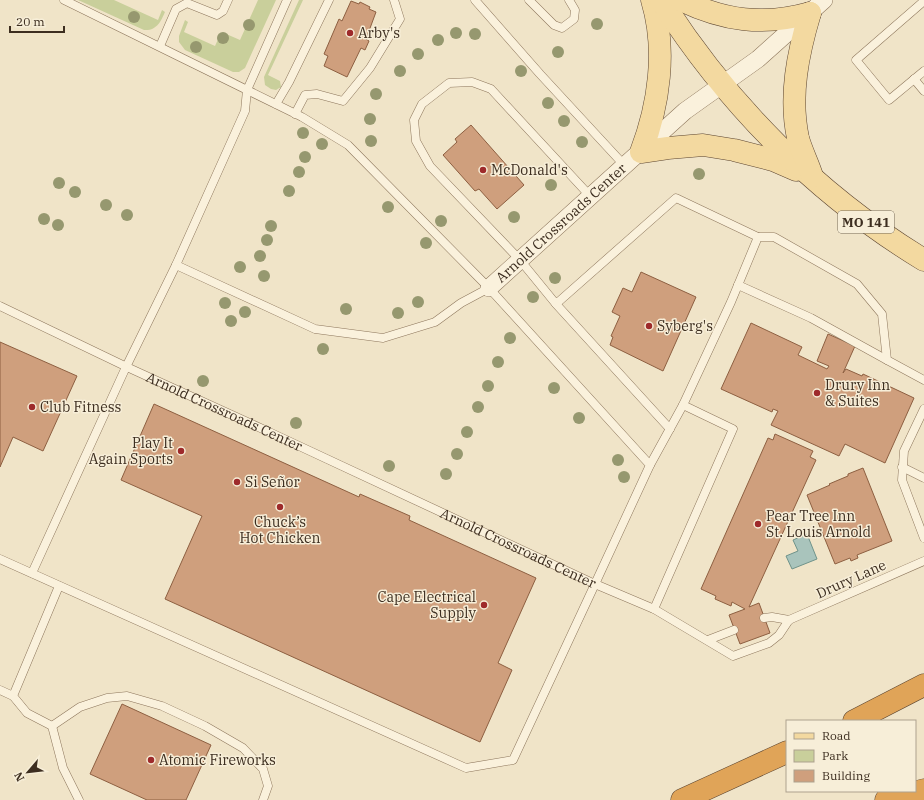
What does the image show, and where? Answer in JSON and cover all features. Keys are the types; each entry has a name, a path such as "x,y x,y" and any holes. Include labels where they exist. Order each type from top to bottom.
{"highway":[{"path":"856,720 924,685"},
{"path":"682,800 786,752"},
{"path":"886,800 924,790"}],"main road":[{"path":"633,159 649,131 654,112 658,84 660,44 652,0"},
{"name":"MO 141","path":"661,0 684,36 722,85 763,130 813,178 855,214 924,260"},
{"path":"681,0 698,8 742,20 766,21 791,18 817,6"},
{"path":"813,178 798,138 794,111 794,92 799,53 817,6"},
{"path":"633,159 668,148 703,145 734,150 773,160 813,178"}],"street":[{"name":"Arnold Crossroads Center","path":"489,288 685,111 758,59 817,6"}],"lane":[{"path":"64,0 276,104 348,145 489,288 461,303 435,322 383,338 316,329 176,265"},
{"path":"160,46 176,9 185,1 217,15 223,11 228,0"},
{"path":"32,573 126,367 176,265 245,111 247,90 286,0"},
{"path":"276,104 289,82 329,0"},
{"path":"295,114 305,95 317,94 343,101 370,68 400,19 394,0"},
{"path":"475,0 540,74 633,159"},
{"path":"529,0 554,25 562,28 574,19 575,10 569,0"},
{"path":"924,1 856,60 889,100 924,71"},
{"path":"914,79 924,91"},
{"path":"591,197 491,89 472,82 449,83 422,104 414,120 416,141 430,166 520,260 556,304 670,429"},
{"path":"556,304 676,198 758,237 774,237 857,284 882,314 888,360"},
{"path":"650,465 683,404 738,285 758,237"},
{"path":"738,285 811,318 924,380"},
{"name":"Arnold Crossroads Center","path":"0,306 126,367 595,584 650,465 489,288"},
{"path":"654,609 733,429 683,404"},
{"path":"923,415 904,451 902,480 924,538"},
{"path":"902,467 924,478"},
{"path":"0,559 466,768 513,760 595,584 654,609 733,656 769,643 779,635 789,620 772,617 764,618"},
{"name":"Drury Lane","path":"789,620 924,561"},
{"path":"13,696 59,586"},
{"path":"708,640 734,630"},
{"path":"0,690 13,696 27,713 52,726 63,768 79,800"},
{"path":"52,726 80,707 107,698 127,696 162,706 205,726 242,748 263,768 268,786 263,800"}],"green space":[{"path":"78,0 114,0 158,20 162,10 165,12 158,25 152,29 144,30"},
{"path":"258,0 276,0 245,68 239,72 233,72 185,50 179,42 179,36 185,20 188,22 184,32 215,46 220,35 224,33 240,40"},
{"path":"299,0 303,0 268,75 280,81 281,87 276,90 271,89 265,85 264,77"}],"water":[{"path":"807,534 817,559 792,569 786,556 798,551 793,540"}],"building":[{"name":"Arby's","path":"351,1 359,4 360,2 376,12 366,39 369,41 365,50 361,48 347,77 324,66 328,56 324,54 339,19 342,21"},
{"name":"McDonald's","path":"471,125 524,185 497,209 479,189 475,191 443,155 457,142 455,139"},
{"name":"Syberg's","path":"641,272 696,297 663,371 610,345 613,337 611,336 620,316 612,312 623,288 632,292"},
{"name":"Drury Inn & Suites","path":"751,323 802,347 798,355 827,369 829,366 817,361 828,334 855,346 843,373 846,369 862,376 863,374 914,398 885,463 845,444 839,456 771,425 778,411 773,409 772,412 721,389"},
{"name":"Club Fitness","path":"0,342 77,376 43,451 13,437 0,467"},
{"path":"154,404 359,497 360,494 410,516 409,520 536,578 498,663 512,670 480,742 165,599 202,516 121,480"},
{"name":"Pear Tree Inn St. Louis Arnold","path":"775,434 813,451 810,457 816,460 749,607 759,603 770,633 740,644 729,615 745,609 732,602 731,606 715,599 716,596 701,589 768,438 773,440"},
{"path":"863,468 892,541 857,555 858,558 851,561 850,558 835,564 807,495"},
{"name":"Atomic Fireworks","path":"122,704 211,745 186,800 147,800 90,774"}],"place":[{"name":"Arby's","path":"350,33"},
{"name":"McDonald's","path":"483,170"},
{"name":"Syberg's","path":"649,326"},
{"name":"Drury Inn & Suites","path":"817,393"},
{"name":"Club Fitness","path":"32,407"},
{"name":"Play It Again Sports","path":"181,451"},
{"name":"Si Señor","path":"237,482"},
{"name":"Chuck’s Hot Chicken","path":"280,507"},
{"name":"Pear Tree Inn St. Louis Arnold","path":"758,524"},
{"name":"Cape Electrical Supply","path":"484,605"},
{"name":"Atomic Fireworks","path":"151,760"}]}
